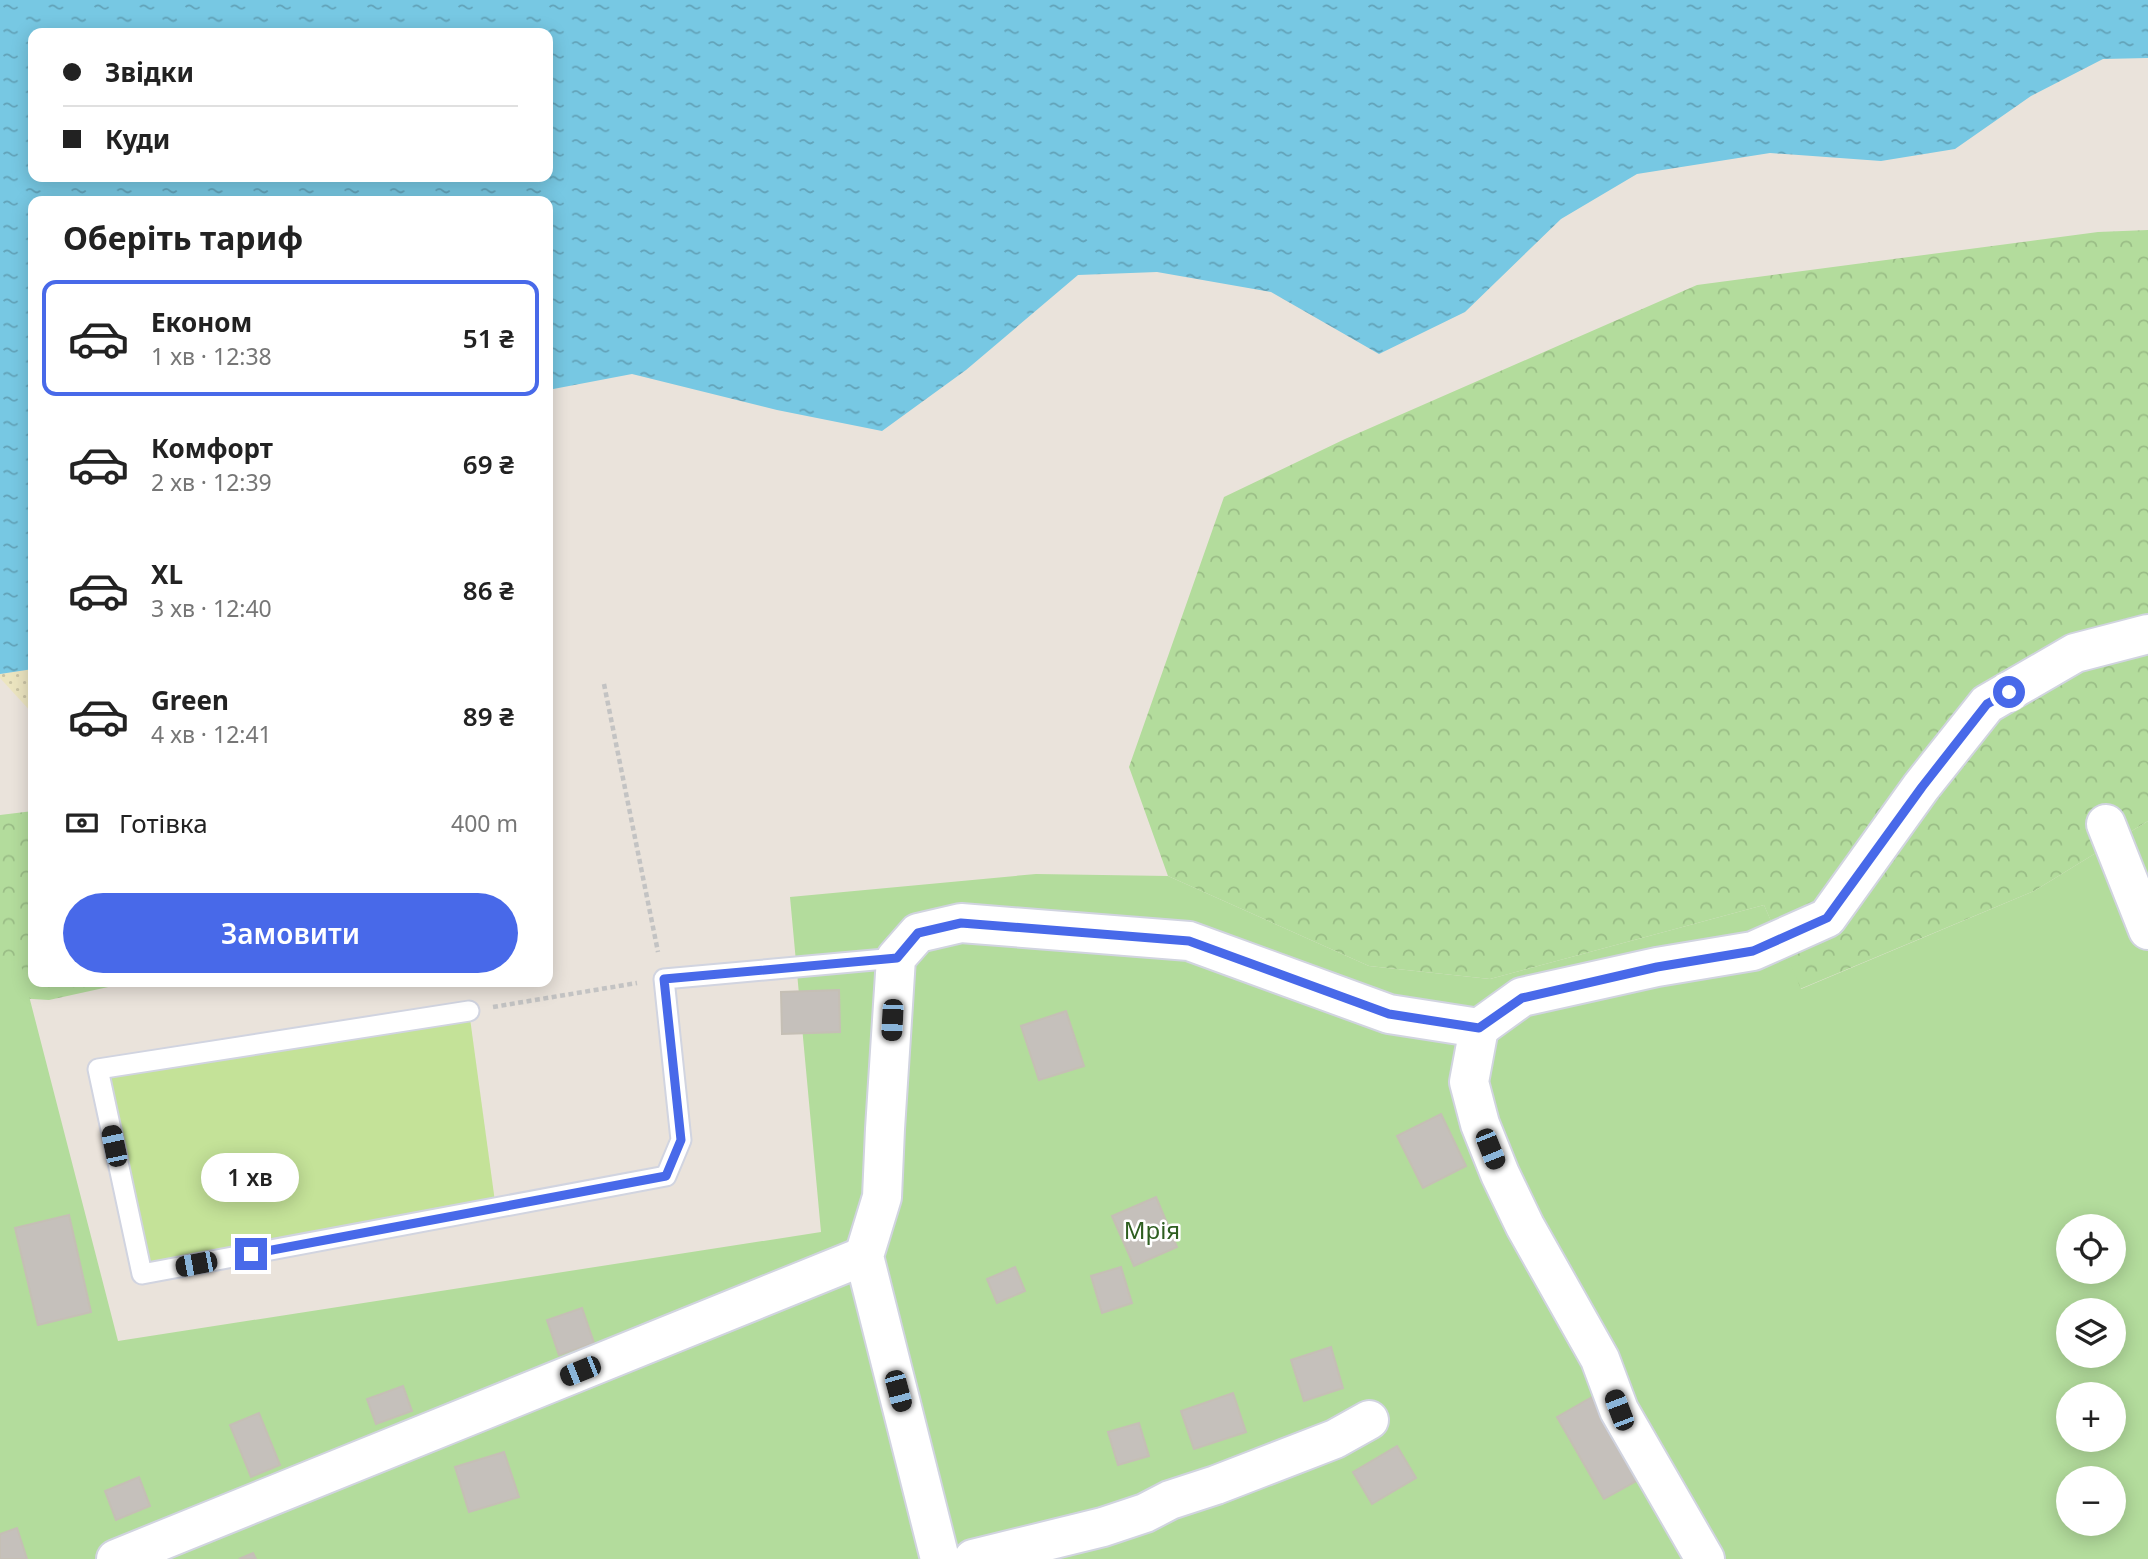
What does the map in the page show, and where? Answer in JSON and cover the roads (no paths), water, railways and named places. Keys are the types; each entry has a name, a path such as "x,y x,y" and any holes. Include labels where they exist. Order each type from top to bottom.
{"street":[{"path":"1369,1420 1335,1439 1103,1527 944,1557 864,1256 883,1197 897,958 918,933 961,923 1189,941 1389,1014 1479,1028 1522,998 1657,967 1753,951 1827,918 1922,787 1987,704 2076,653 2148,634"},
{"path":"2106,824 2148,930"},
{"path":"1479,1028 1469,1082 1480,1124 1500,1174 1525,1226 1600,1359 1619,1410 1705,1559"},
{"path":"116,1559 864,1256"}],"lane":[{"path":"469,1011 98,1069 142,1275 666,1176 681,1140 664,979 897,958"}],"water":[{"path":"0,0 2148,0 2148,58 2103,59 2031,96 1955,149 1881,161 1770,153 1637,174 1561,219 1465,312 1379,354 1271,292 1157,272 1078,275 966,370 882,431 777,410 632,374 553,389 553,196 28,196 28,670 0,674"}],"park label":[{"name":"Мрія","path":"1152,1229"}]}
